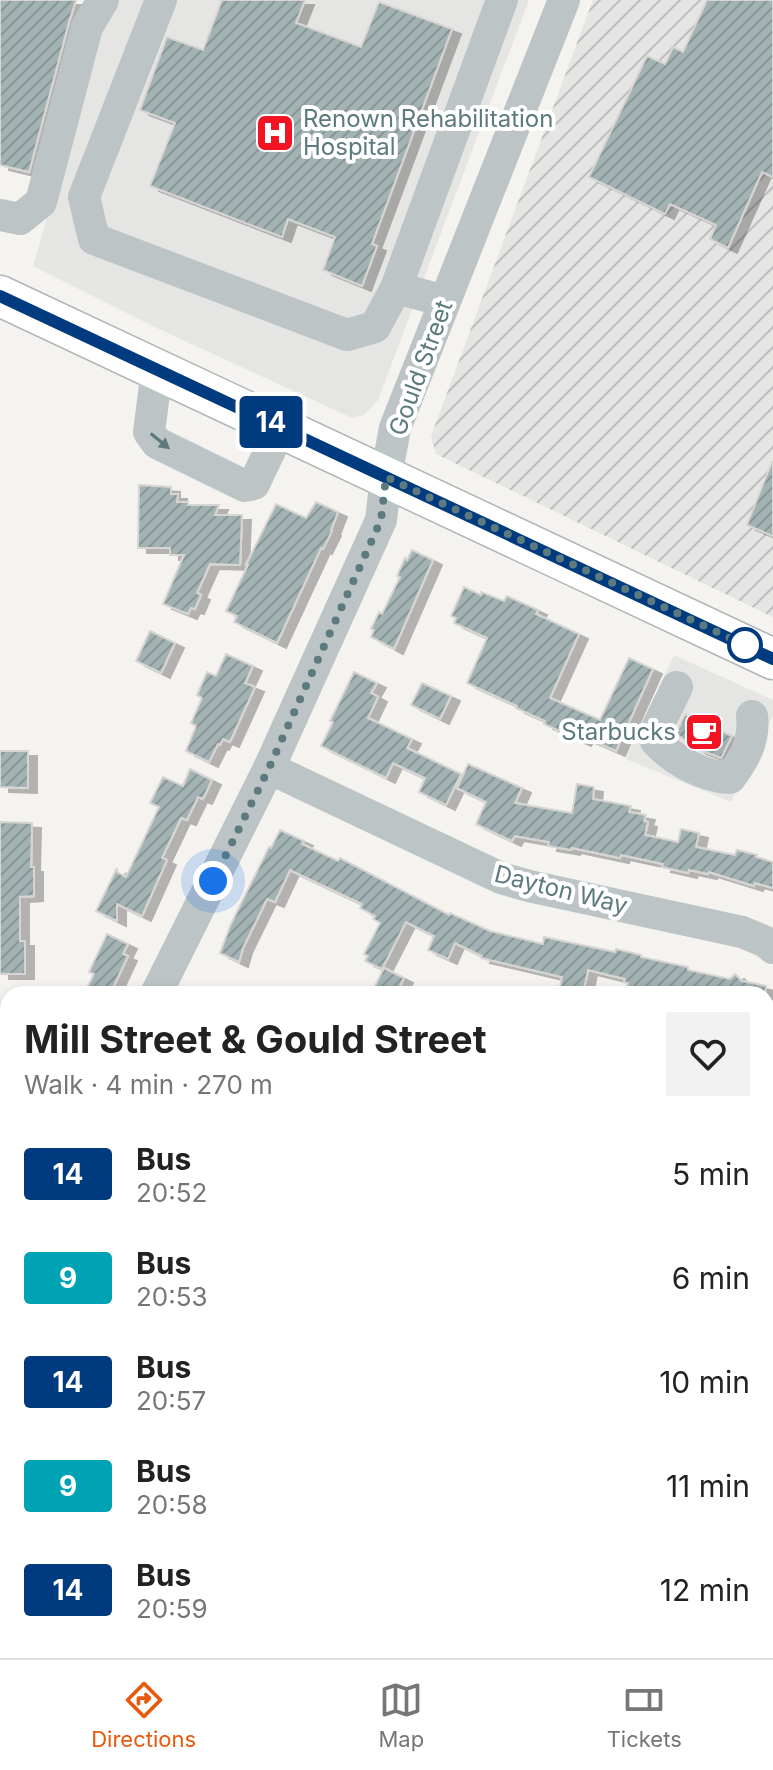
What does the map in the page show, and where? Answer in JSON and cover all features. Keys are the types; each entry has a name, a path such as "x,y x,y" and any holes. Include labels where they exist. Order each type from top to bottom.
{"main road":[{"path":"0,296 773,659"}],"street":[{"path":"0,215 20,219 41,202 87,27 103,0"},
{"path":"161,0 84,197 94,239 347,335 375,327 396,288 502,0"},
{"name":"Gould Street","path":"160,986 269,768 381,520 395,428 564,0"},
{"path":"396,288 445,301"},
{"path":"157,370 149,432 157,443 245,486 254,484 281,427"},
{"path":"677,687 657,728 656,741 667,754 718,778 730,778 741,764 754,732 752,716"},
{"name":"Dayton Way","path":"269,768 501,878 742,932 773,948"}],"shaded area":[{"name":"Renown Rehabilitation Hospital","path":"110,0 529,0 378,400 364,415 352,418 161,330 33,266"},
{"path":"593,0 773,0 773,617 436,454 431,436"},
{"path":"674,655 773,700 773,716 731,802 626,759"}],"building":[{"path":"0,0 76,0 29,172 0,165"},
{"path":"222,0 305,0 296,23 361,47 379,2 452,29 372,244 377,246 362,286 323,270 335,237 288,219 282,237 150,186 175,123 140,110 167,37 203,50"},
{"path":"707,0 773,0 773,177 762,172 728,248 710,239 716,225 670,204 665,214 589,177 647,56 665,64 673,47 683,52"},
{"path":"773,462 773,536 747,525"},
{"path":"139,485 171,487 171,494 178,494 177,502 188,502 188,505 219,505 215,515 242,515 240,565 210,564 197,593 201,595 195,609 191,608 188,614 163,604 184,555 170,555 170,548 138,548"},
{"path":"316,502 338,512 332,531 277,643 234,622 237,616 226,611 276,504 306,518"},
{"path":"412,550 433,560 394,649 371,637 374,630 371,629 379,612 382,614 400,577 397,576 405,558 407,560"},
{"path":"464,587 504,601 507,596 579,634 550,698 600,720 629,658 653,669 616,751 584,737 582,741 544,724 545,721 517,706 467,683 487,638 454,623 456,618 451,616"},
{"path":"150,631 175,643 161,673 136,661"},
{"path":"226,654 253,666 245,683 255,687 230,742 223,739 209,762 186,751 196,726 191,723 202,698 197,695 207,672 216,676"},
{"path":"354,672 377,683 371,693 378,697 368,718 412,739 407,748 461,774 446,805 419,792 425,778 393,763 386,778 321,746"},
{"path":"422,683 451,696 440,719 411,705"},
{"path":"685,714 732,736 721,758 698,749 676,734"},
{"path":"0,751 28,751 28,788 0,787"},
{"path":"468,764 522,788 515,803 572,813 577,784 594,787 593,799 631,806 629,812 646,815 645,835 678,842 681,829 699,833 696,847 735,855 737,850 773,862 773,888 755,883 754,886 709,872 689,870 688,873 621,855 620,858 548,846 549,842 515,836 512,841 476,824 486,802 457,788"},
{"path":"190,769 212,780 203,799 198,797 187,820 181,818 162,858 167,860 142,916 117,904 117,921 96,911 117,868 117,872 126,877 159,807 150,803 163,777 183,786"},
{"path":"0,822 32,823 34,896 20,897 20,941 25,941 25,974 0,974"},
{"path":"280,830 304,841 302,844 338,861 340,858 449,915 490,931 543,944 544,937 615,952 616,949 730,979 735,974 742,981 766,986 627,986 625,979 588,970 585,986 560,986 562,977 481,958 455,943 448,959 428,950 434,936 406,922 382,969 365,961 368,956 364,954 380,923 373,919 375,916 360,908 362,904 290,870 275,902 267,899 239,962 220,953 231,924"},
{"path":"107,934 128,944 123,954 128,956 114,986 88,986 94,974 89,972"},
{"path":"384,968 404,978 400,986 375,986"}],"bus line":[{"name":"14","path":"0,296 773,659"}],"place":[{"name":"Renown Rehabilitation Hospital","path":"275,133"},
{"name":"Starbucks","path":"704,732"}],"route":[{"path":"213,881 269,768 381,520 386,477 745,645"}]}
